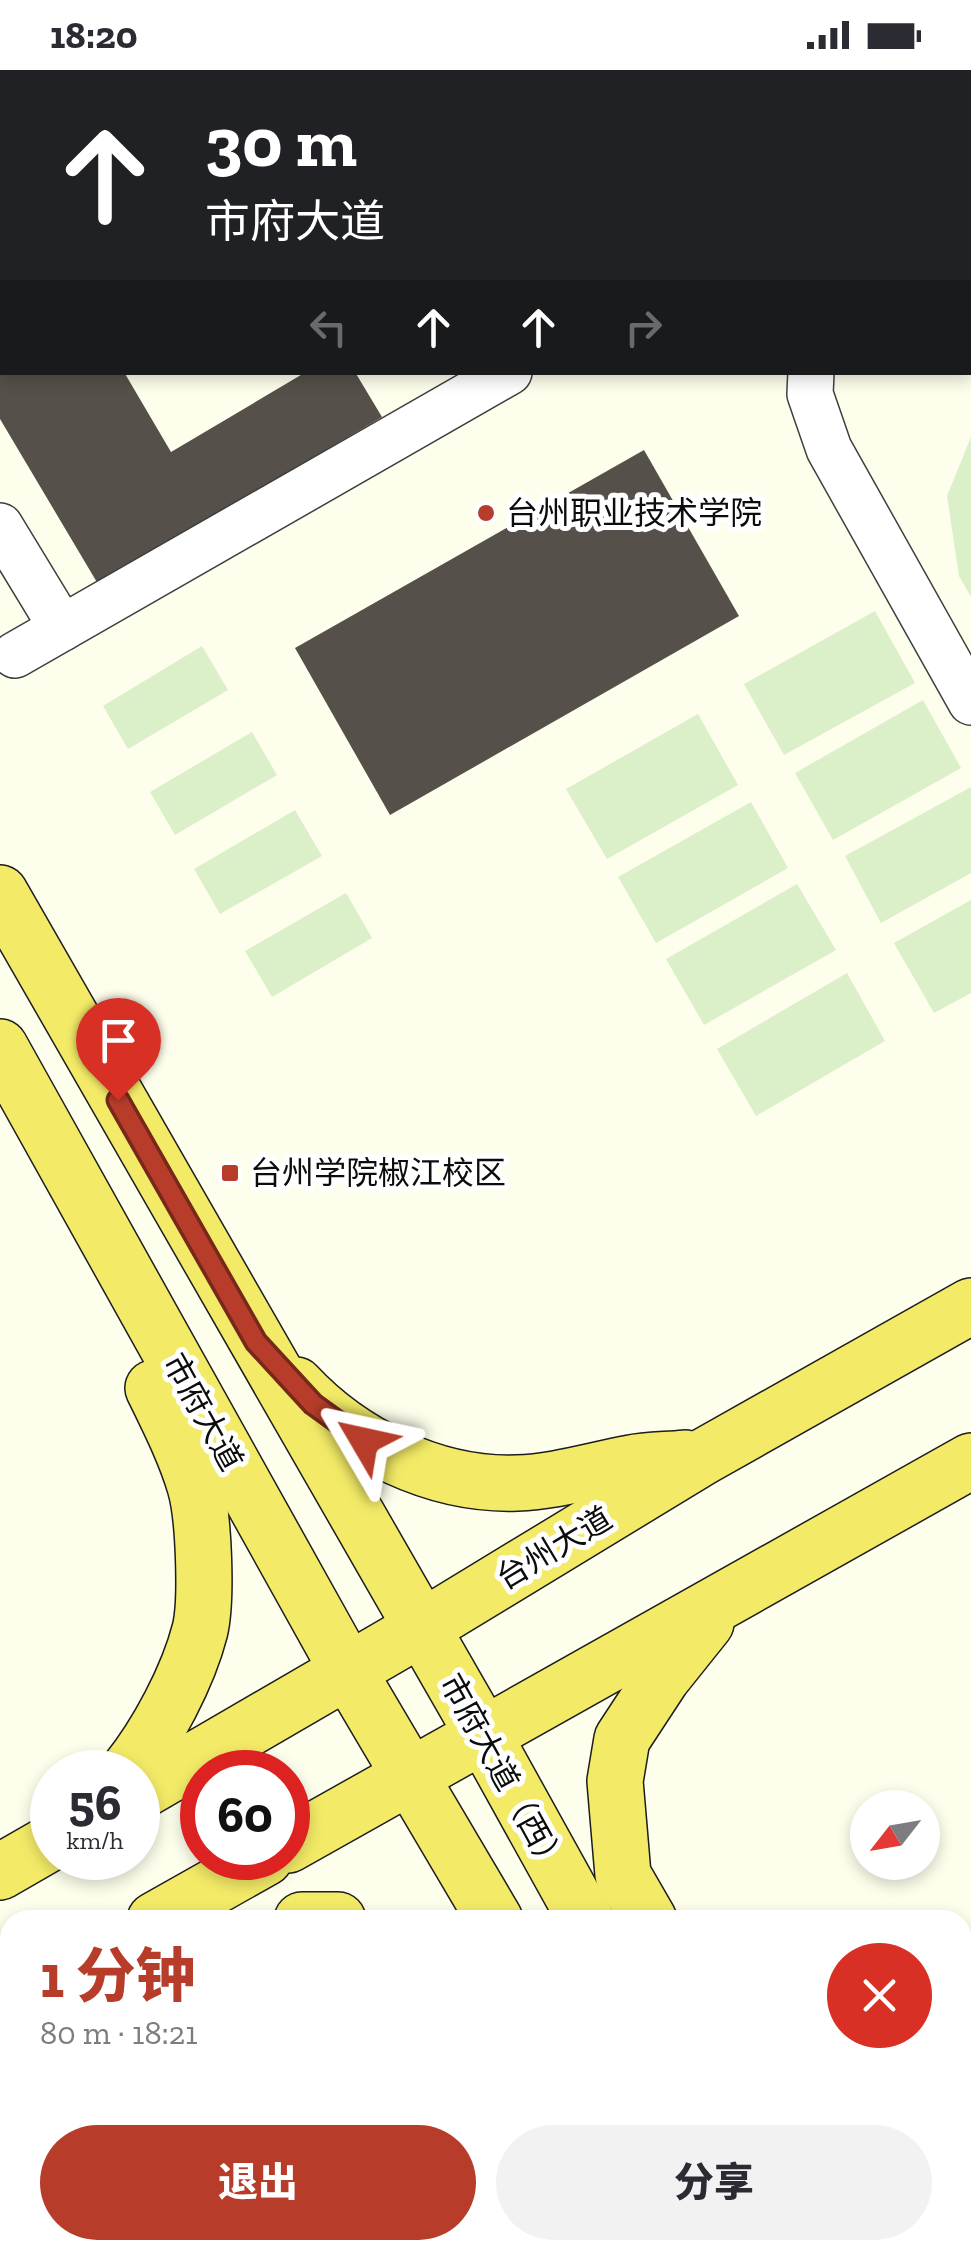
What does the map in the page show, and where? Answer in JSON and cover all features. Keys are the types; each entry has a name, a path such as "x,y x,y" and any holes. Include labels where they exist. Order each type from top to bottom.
{"main road":[{"path":"0,893 420,1629"},
{"path":"5,1057 36,1154 75,1240 143,1366 196,1488 203,1572 200,1629 169,1707 144,1750"},
{"name":"市府大道","path":"5,1057 348,1671 410,1774"},
{"name":"台州大道","path":"160,1780 420,1629 703,1457 971,1306"},
{"path":"256,1342 313,1404 364,1441 424,1469 480,1483 520,1483 633,1462 703,1457"},
{"path":"310,1831 971,1461"},
{"path":"643,1910 624,1875 615,1781 622,1738 662,1678 725,1600"},
{"name":"市府大道（西）","path":"420,1629 580,1910"},
{"path":"410,1774 489,1910"},
{"path":"0,1872 30,1855"},
{"path":"173,1910 226,1880"}],"lane":[{"path":"15,655 445,388 497,375"},
{"path":"811,375 810,394 829,449 971,702"},
{"path":"0,526 62,628"}],"green space":[{"path":"971,437 971,597 959,576 947,496"},
{"path":"875,611 915,683 784,755 744,684"},
{"path":"202,646 228,690 128,749 103,706"},
{"path":"923,700 961,768 833,840 795,773"},
{"path":"698,714 738,785 607,859 566,789"},
{"path":"252,732 277,775 175,835 150,792"},
{"path":"971,787 971,873 881,923 845,856"},
{"path":"751,802 788,868 656,943 618,877"},
{"path":"295,810 322,856 220,914 194,869"},
{"path":"797,884 836,950 704,1025 666,959"},
{"path":"346,893 372,938 272,997 245,951"},
{"path":"971,900 971,993 934,1013 894,943"},
{"path":"847,973 885,1041 756,1116 717,1049"}],"building":[{"path":"0,375 126,375 171,452 301,375 357,375 382,417 98,584 0,419"},
{"path":"644,450 739,616 390,815 295,648"}],"place":[{"name":"台州职业技术学院","path":"486,513"},
{"name":"台州学院椒江校区","path":"230,1173"}],"route":[{"path":"118,1100 256,1342 313,1404 364,1441"}]}
